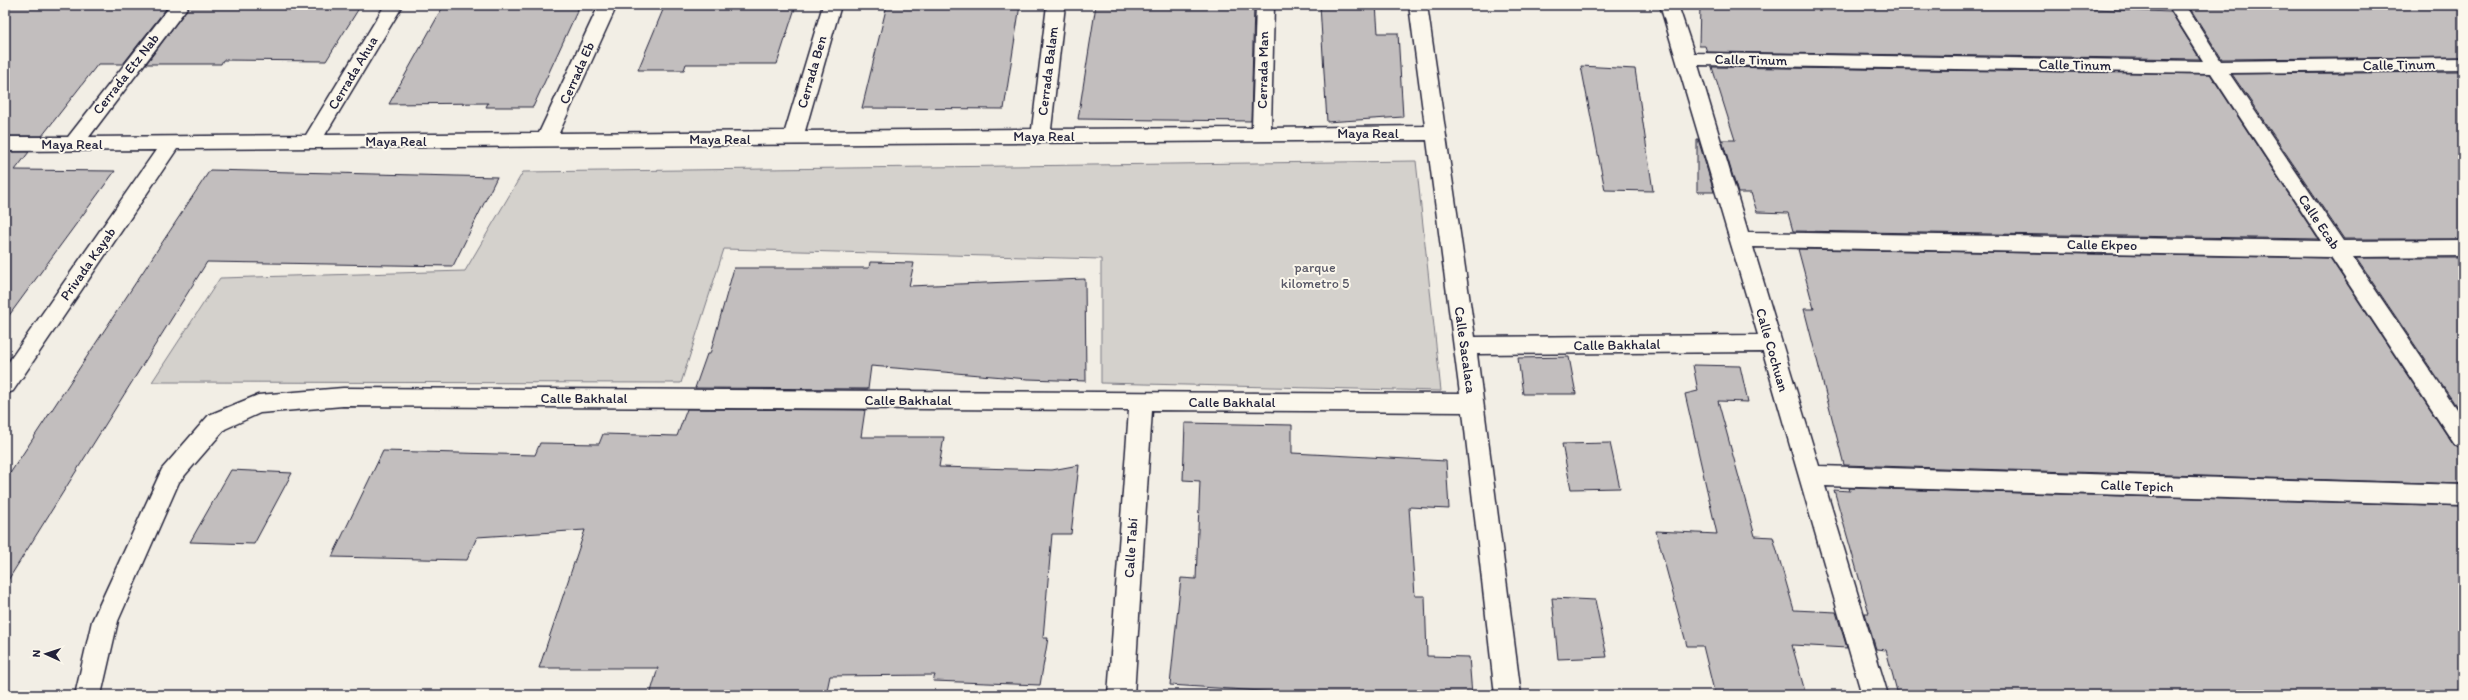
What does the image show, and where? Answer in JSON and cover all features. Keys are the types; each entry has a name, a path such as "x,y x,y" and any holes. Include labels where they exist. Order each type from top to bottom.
{"street":[{"name":"Cerrada Etz Nab","path":"73,144 180,5"},
{"name":"Cerrada Ahua","path":"311,142 394,5"},
{"name":"Cerrada Eb","path":"546,140 608,5"},
{"name":"Cerrada Ben","path":"793,138 832,5"},
{"name":"Cerrada Balam","path":"1041,136 1056,5"},
{"name":"Cerrada Man","path":"1261,134 1265,5"},
{"name":"Calle Sacalaca","path":"1418,5 1472,403 1508,695"},
{"name":"Calle Cochuan","path":"1669,5 1687,59 1875,695"},
{"name":"Calle Ecab","path":"2177,5 2216,67 2463,438"},
{"name":"Calle Tinum","path":"1687,59 2216,67 2463,64"},
{"name":"Maya Real","path":"5,144 1435,133"},
{"name":"Privada Kayab","path":"5,385 171,143"},
{"name":"Calle Ekpeo","path":"1740,239 2337,249 2463,248"},
{"name":"Calle Bakhalal","path":"1464,346 1770,343"},
{"name":"Calle Bakhalal","path":"88,695 104,621 170,476 217,422 258,404 343,397 1472,403"},
{"name":"Calle Tabí","path":"1121,695 1141,401"},
{"name":"Calle Tepich","path":"1810,476 2463,495"}],"green space":[{"name":"parque kilometro 5","path":"1416,161 1441,391 1101,383 1101,259 724,249 681,383 152,382 220,278 465,271 523,172"}],"building":[{"path":"5,5 169,5 123,64 98,64 42,136 5,136"},
{"path":"190,5 361,5 326,61 223,60 221,64 146,64"},
{"path":"444,5 580,5 533,107 486,107 488,103 389,104"},
{"path":"665,5 796,5 777,64 686,64 684,70 638,70"},
{"path":"887,5 1020,5 1004,109 862,108"},
{"path":"1096,5 1254,5 1251,121 1078,119"},
{"path":"1320,5 1376,5 1378,33 1398,33 1403,117 1327,122"},
{"path":"1700,5 2041,5 2042,7 2171,12 2200,59 1707,52 1705,46 1699,46"},
{"path":"2188,5 2463,5 2463,57 2222,59"},
{"path":"1581,66 1635,69 1653,191 1605,190"},
{"path":"1712,67 2210,74 2318,239 1793,231 1788,213 1757,212 1751,193 1738,193 1722,140 1735,140"},
{"path":"2463,72 2463,239 2344,239 2232,74"},
{"path":"1698,139 1714,192 1697,192"},
{"path":"5,152 29,152 15,170 115,171 5,321"},
{"path":"210,170 497,177 453,266 207,262 5,585 5,481"},
{"path":"1798,249 2330,258 2454,446 2463,449 2463,484 1844,465 1804,309 1814,309"},
{"path":"2356,258 2463,258 2463,416"},
{"path":"870,262 914,263 909,286 1085,279 1086,381 1028,379 871,366 868,389 695,388 707,354 710,354 734,268 869,268"},
{"path":"1569,357 1576,394 1523,394 1518,358"},
{"path":"1693,365 1740,366 1748,402 1718,401 1755,536 1773,537 1794,610 1836,612 1847,648 1792,645 1806,695 1715,695 1703,646 1687,646 1656,531 1717,534 1685,394 1698,391"},
{"path":"687,409 865,410 861,437 944,437 939,467 1052,470 1079,465 1071,534 1052,534 1043,638 1048,638 1040,685 933,681 935,675 830,676 826,695 650,695 658,668 539,668 585,530 477,537 467,560 332,557 383,451 535,455 540,443 599,444 603,434 677,436"},
{"path":"1185,423 1292,425 1292,453 1446,461 1449,509 1409,507 1415,596 1425,596 1427,656 1469,657 1472,695 1322,695 1170,685 1181,578 1196,579 1200,481 1183,480"},
{"path":"1610,443 1620,488 1571,489 1562,444"},
{"path":"231,470 292,473 254,544 190,542"},
{"path":"1849,488 2463,506 2463,695 1898,695 1886,650 1876,649 1865,613 1869,613 1834,490 1850,491"},
{"path":"1552,598 1595,600 1607,657 1558,659"}]}
